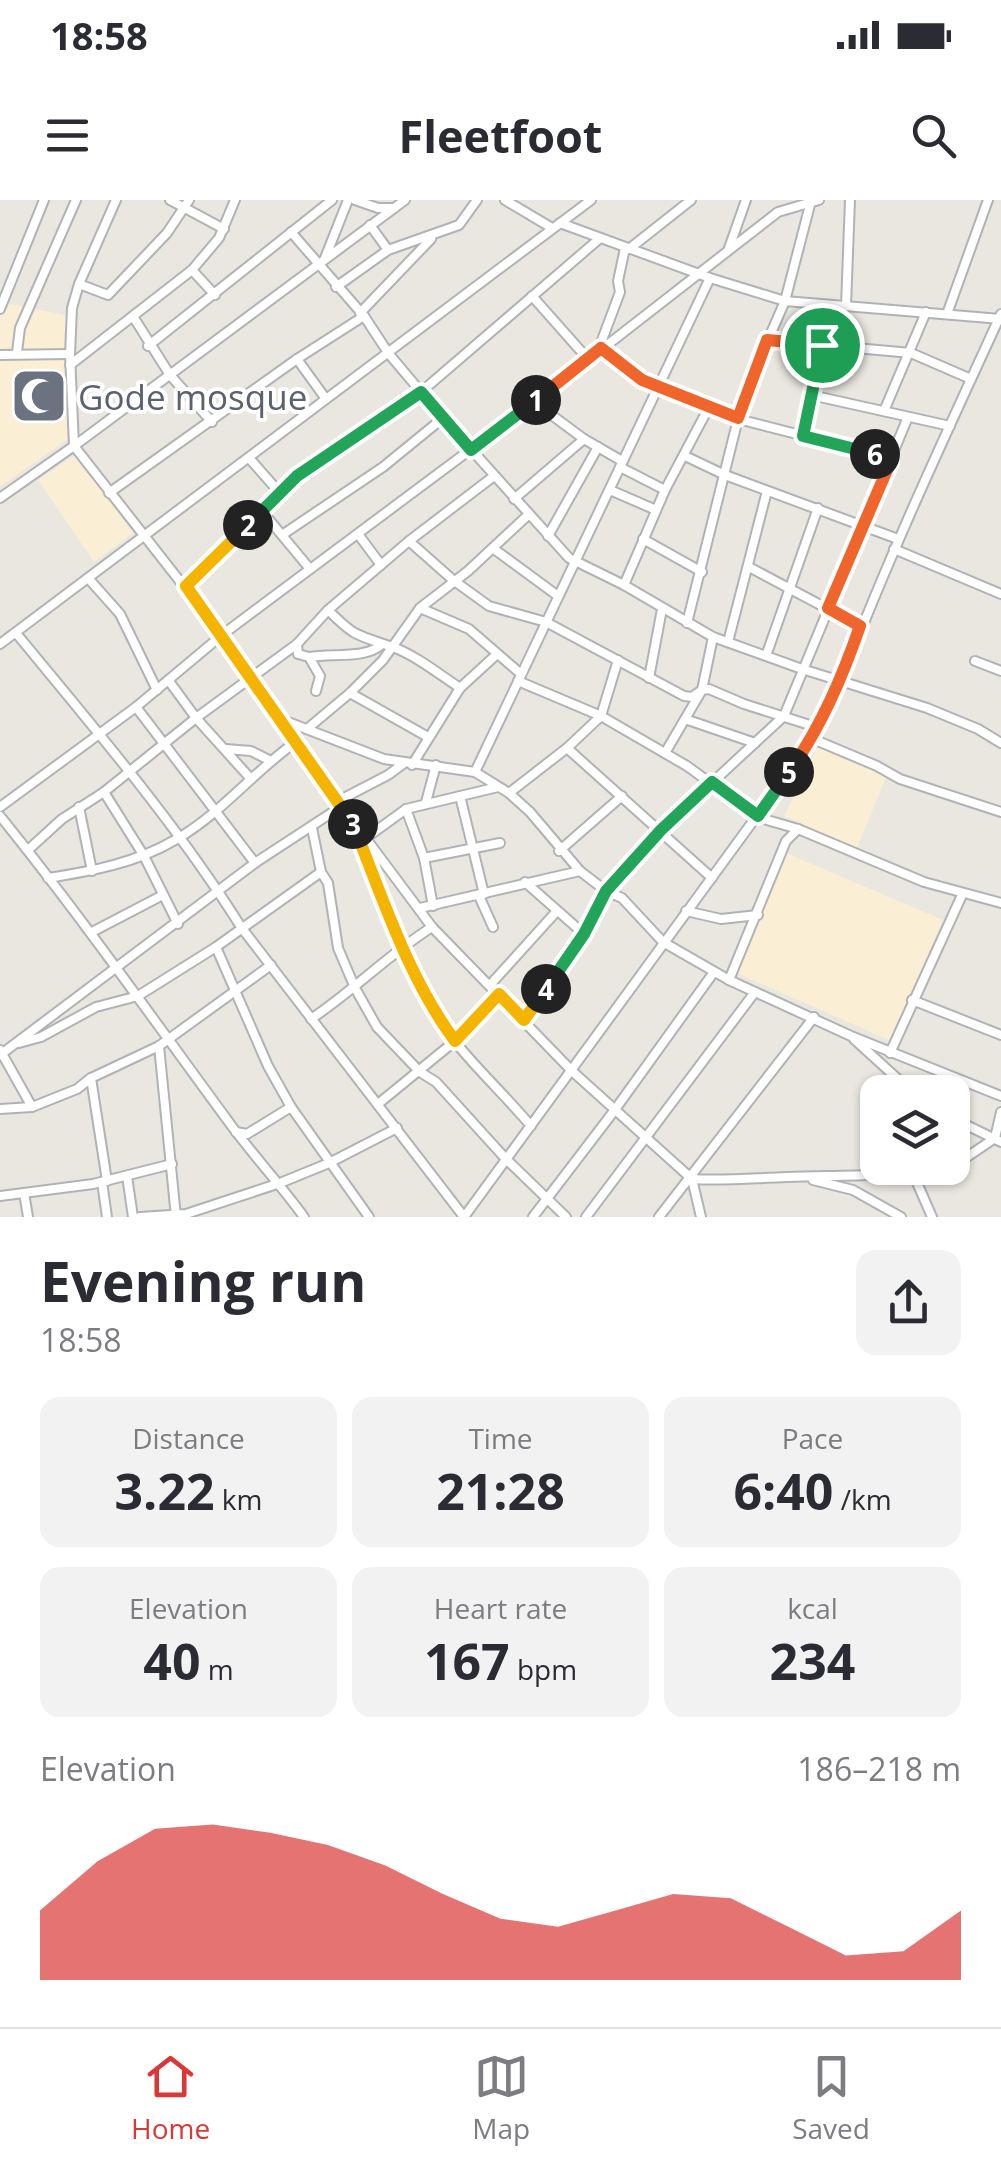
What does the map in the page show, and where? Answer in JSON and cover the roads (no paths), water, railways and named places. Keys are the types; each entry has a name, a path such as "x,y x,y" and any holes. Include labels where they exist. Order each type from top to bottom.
{"street":[{"path":"0,310 44,200"},
{"path":"17,352 20,328 76,200"},
{"path":"116,200 78,284 70,326 74,446 186,586 432,927 614,1112 691,1178 734,1182 860,1178"},
{"path":"170,200 186,204 224,229"},
{"path":"70,365 192,270 224,229 235,200"},
{"path":"148,346 332,200"},
{"path":"320,264 351,200 394,208"},
{"path":"0,498 405,200"},
{"path":"336,287 388,250 434,236 464,221 477,200"},
{"path":"16,633 98,732 270,966 464,1217 813,738 1000,317 785,300 599,239 504,200"},
{"path":"560,223 572,200"},
{"path":"1,641 591,200"},
{"path":"599,349 620,292 618,274 627,248 691,200"},
{"path":"728,250 746,200"},
{"path":"0,806 136,707 222,635 471,450 782,209 819,200"},
{"path":"846,306 850,200"},
{"path":"947,314 988,200"},
{"path":"687,624 738,418 785,300 811,201"},
{"path":"78,284 108,295 167,233 186,204"},
{"path":"370,225 388,250"},
{"path":"291,232 362,314 388,354 443,418 528,515 576,562 624,584 713,636 926,708 1001,743"},
{"path":"110,493 362,314 434,236"},
{"path":"186,586 279,492 421,392 599,239"},
{"path":"192,270 215,294"},
{"path":"475,772 710,278"},
{"path":"532,296 588,358"},
{"path":"884,411 926,312"},
{"path":"134,318 170,376 212,422"},
{"path":"767,340 910,352 971,379"},
{"path":"803,436 822,345"},
{"path":"599,349 642,380 708,407 890,458"},
{"path":"0,355 70,354"},
{"path":"297,359 326,399"},
{"path":"811,395 950,426"},
{"path":"534,402 665,490"},
{"path":"624,584 642,538 708,407"},
{"path":"524,1020 584,934 606,891 661,830 784,716 908,417"},
{"path":"282,535 384,467 443,418"},
{"path":"514,499 584,439"},
{"path":"548,536 598,448"},
{"path":"685,456 865,528 1001,594"},
{"path":"249,458 279,492"},
{"path":"28,850 79,807 104,792 296,644 328,610 409,541 494,476"},
{"path":"610,490 656,510"},
{"path":"728,642 767,492"},
{"path":"766,656 818,508"},
{"path":"261,510 310,569"},
{"path":"307,729 350,693 420,608 494,549 528,515"},
{"path":"358,534 381,565"},
{"path":"642,538 702,572"},
{"path":"409,541 489,606 546,622 689,697 702,690 714,691 816,727"},
{"path":"494,549 558,596"},
{"path":"748,567 860,626"},
{"path":"88,578 120,614 157,690"},
{"path":"420,608 469,629 520,678 601,716 665,753 758,816 962,895 1001,903"},
{"path":"649,678 662,609"},
{"path":"328,610 356,635 392,646 460,688"},
{"path":"665,753 702,690 713,636"},
{"path":"296,644 298,654 309,657 361,655 381,644"},
{"path":"32,1107 1,1053 255,864 312,828 340,803 408,764 460,688 496,655"},
{"path":"309,657 320,676 316,691"},
{"path":"509,793 568,748 601,716 618,660"},
{"path":"975,661 1001,670"},
{"path":"170,681 196,718 251,779"},
{"path":"350,693 428,736"},
{"path":"136,707 255,864"},
{"path":"280,718 408,764 475,772 509,793 580,871 622,898 663,942 754,992 890,1053 1001,1096"},
{"path":"685,719 755,743"},
{"path":"813,738 878,766 900,780 1001,812"},
{"path":"48,878 92,871 144,856 178,839 296,741"},
{"path":"568,748 712,878"},
{"path":"226,749 250,751 269,760"},
{"path":"426,802 436,766"},
{"path":"366,838 406,809 498,787"},
{"path":"104,792 144,856 178,924"},
{"path":"460,796 493,928"},
{"path":"559,850 622,796"},
{"path":"79,807 92,871"},
{"path":"406,809 424,858 432,906"},
{"path":"350,815 402,946 435,1014 531,1126"},
{"path":"0,816 92,932 236,1132 303,1217"},
{"path":"312,828 321,872 328,883 338,948 377,1027 420,1072 436,1082 505,1158 566,1217"},
{"path":"729,980 786,841 798,829"},
{"path":"424,858 500,843"},
{"path":"420,908 580,871"},
{"path":"12,1044 40,1038 96,1007 138,996 216,947 321,872"},
{"path":"525,882 584,934"},
{"path":"890,1053 962,895"},
{"path":"92,932 162,896"},
{"path":"686,911 720,919 758,915"},
{"path":"490,985 556,912"},
{"path":"311,1019 355,988 402,946 432,927"},
{"path":"216,947 291,1106 369,1217"},
{"path":"0,1110 32,1107 159,1046 270,966"},
{"path":"533,1217 714,972"},
{"path":"586,1217 754,992"},
{"path":"378,1104 455,1041 499,994"},
{"path":"912,1000 1001,1035"},
{"path":"659,1217 814,1017"},
{"path":"851,1036 893,1075"},
{"path":"159,1046 176,1215"},
{"path":"91,1078 106,1217"},
{"path":"236,1132 247,1134 291,1106"},
{"path":"998,1140 1001,1112"},
{"path":"970,1127 998,1140"},
{"path":"127,1176 136,1217 176,1215 280,1183 396,1128"},
{"path":"970,1156 998,1140"},
{"path":"0,1196 104,1182 172,1164"},
{"path":"799,1177 853,1190 902,1217"},
{"path":"691,1178 700,1217"},
{"path":"918,1185 932,1217"},
{"path":"24,1193 28,1217"}],"place":[{"name":"Gode mosque","path":"39,396"}]}
